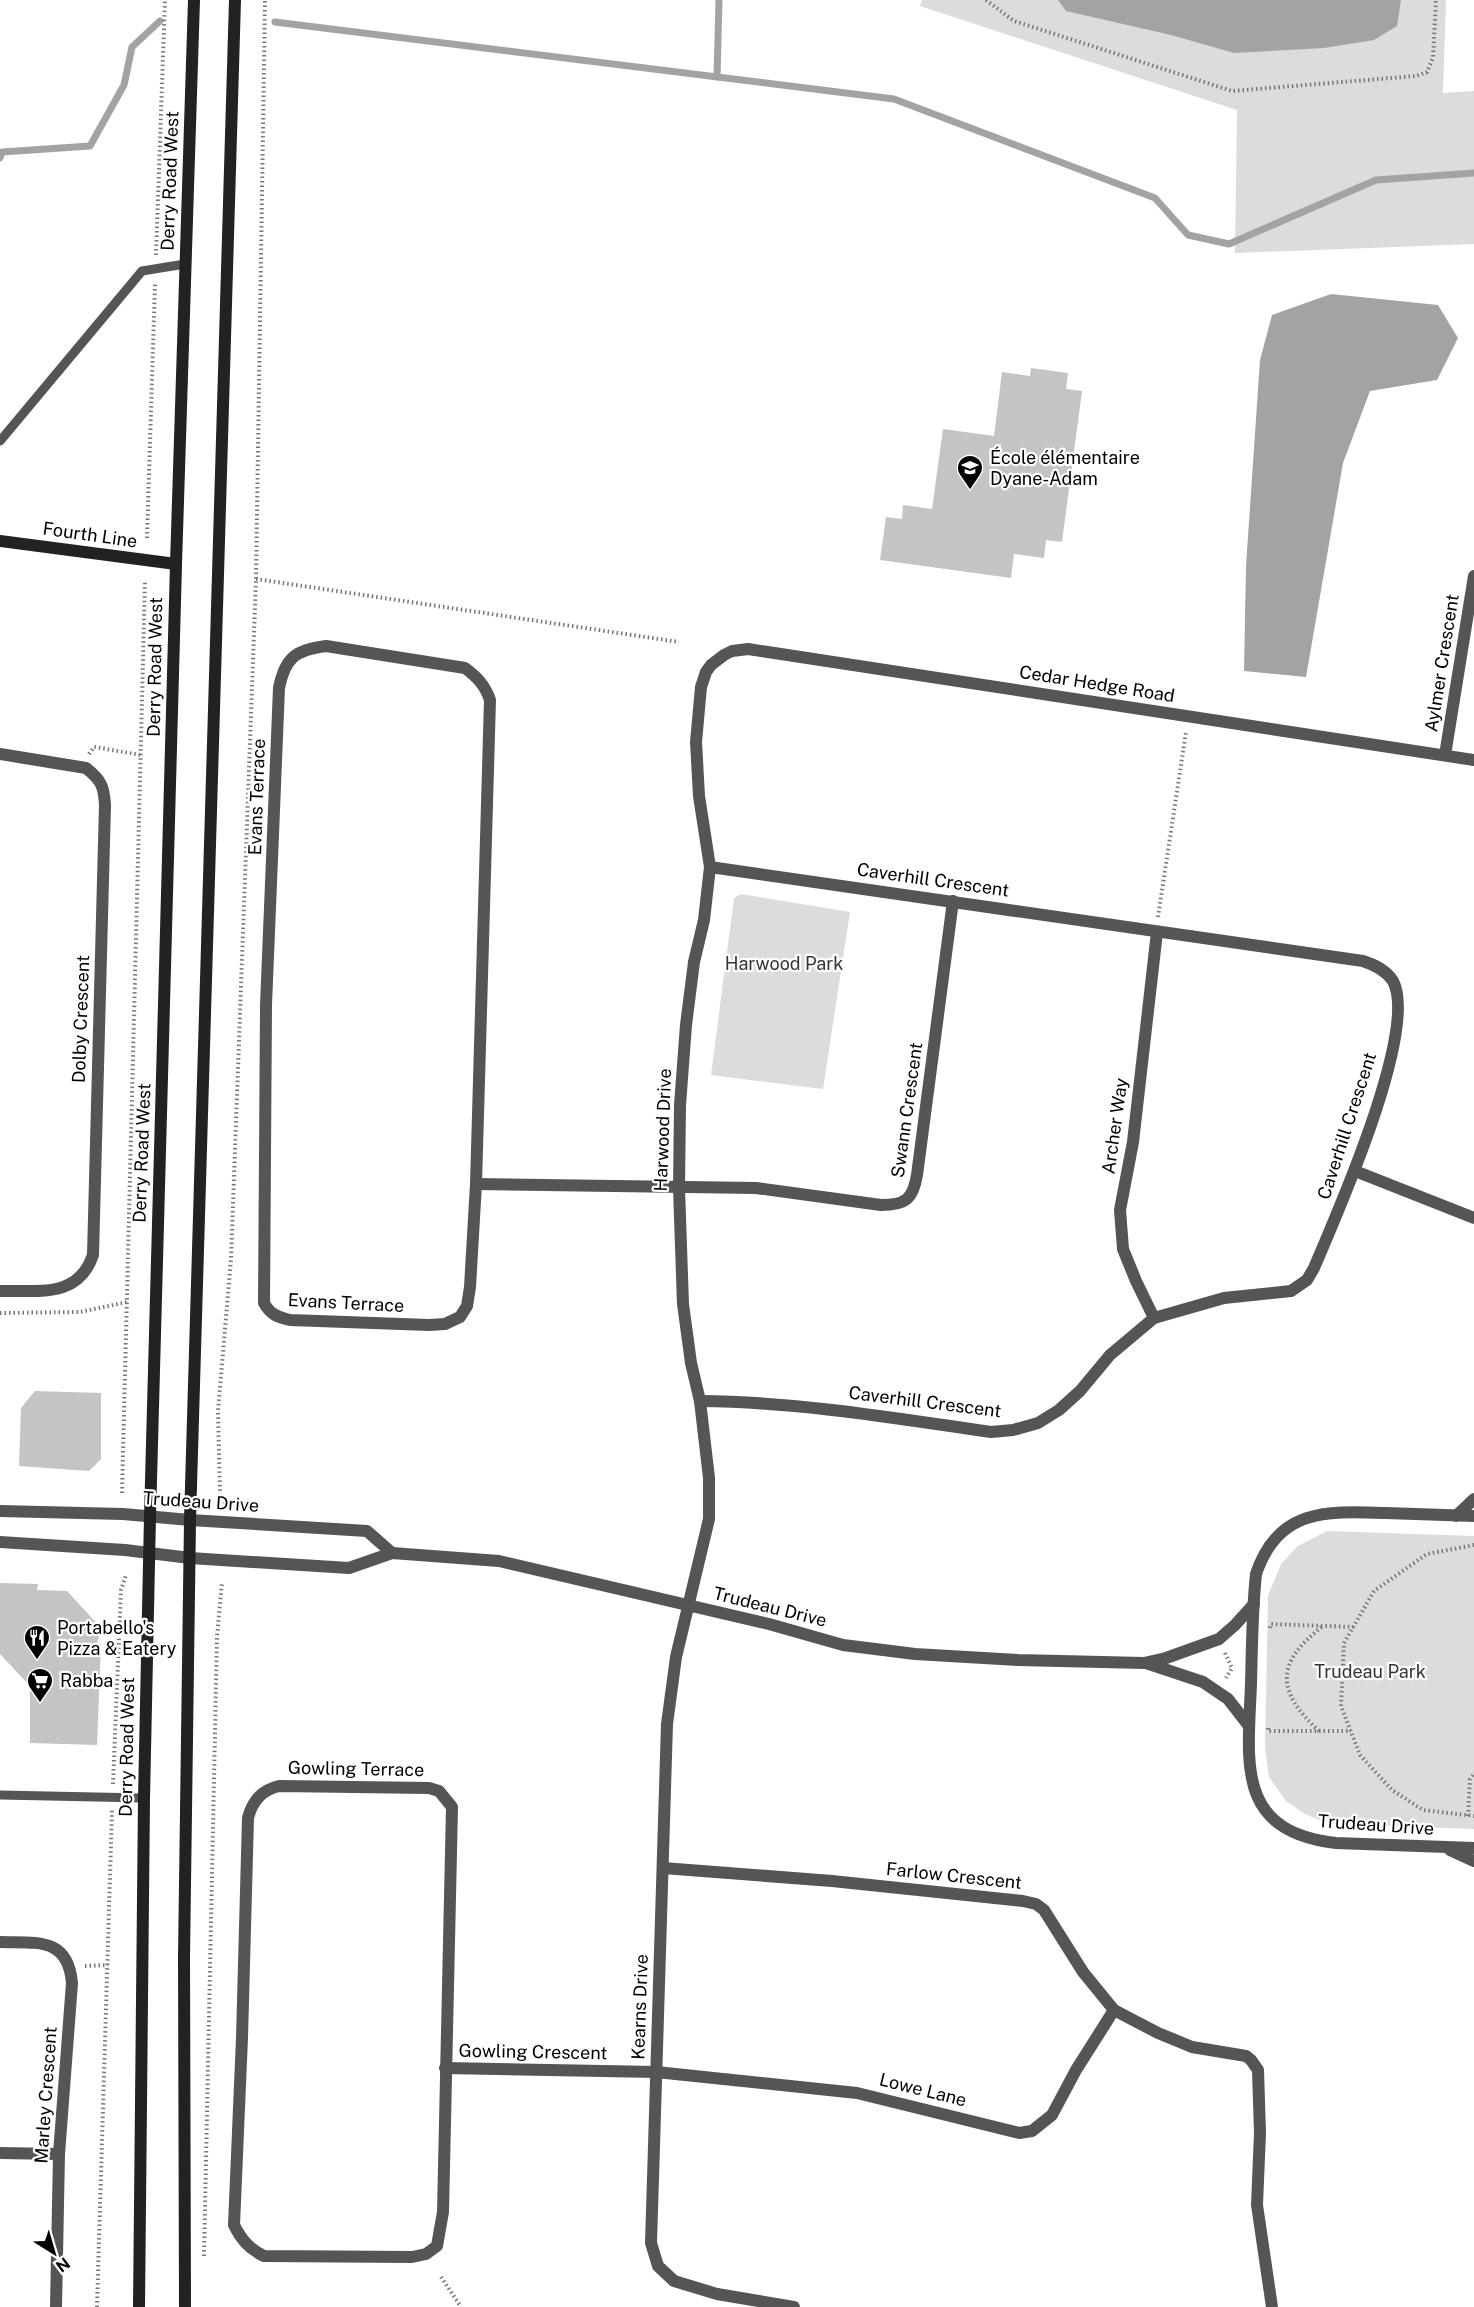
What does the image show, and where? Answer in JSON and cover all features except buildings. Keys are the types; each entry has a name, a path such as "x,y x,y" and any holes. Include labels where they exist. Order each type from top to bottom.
{"main road":[{"name":"Derry Road West","path":"139,2307 144,1798 150,1517 194,0"},
{"path":"185,2307 184,1957 190,1520 235,0"},
{"name":"Fourth Line","path":"0,541 176,564"}],"street":[{"name":"Aylmer Crescent","path":"1445,755 1474,576"},
{"name":"Evans Terrace","path":"326,646 465,668 478,678 487,690 490,699 476,1184 470,1287 467,1306 460,1317 444,1324 429,1325 290,1320 277,1317 268,1311 264,1303 266,1005 279,688 287,663 297,653 311,648 326,646"},
{"name":"Cedar Hedge Road","path":"717,659 732,651 748,650 1474,760"},
{"name":"Harwood Drive","path":"690,1606 709,1519 709,1478 700,1401 691,1363 683,1304 679,1188 680,1105 686,1025 694,962 704,920 710,867 699,796 696,742 703,679 717,659"},
{"path":"0,754 80,767"},
{"name":"Dolby Crescent","path":"0,1291 62,1289 78,1280 88,1270 93,1255 104,789 94,775 80,767"},
{"name":"Caverhill Crescent","path":"700,1401 806,1406 991,1432 1013,1430 1038,1424 1059,1410 1080,1391 1110,1355 1154,1318 1224,1298 1277,1293 1298,1287 1307,1280 1314,1268 1355,1171 1386,1077 1397,1021 1398,998 1392,981 1379,966 1364,961 710,867"},
{"name":"Swann Crescent","path":"679,1188 756,1188 881,1205 896,1205 907,1200 914,1190 917,1174 953,901"},
{"name":"Archer Way","path":"1154,1318 1123,1249 1120,1210 1132,1142 1157,932"},
{"path":"1355,1171 1474,1218"},
{"path":"476,1184 679,1188"},
{"path":"1456,1516 1474,1499"},
{"name":"Trudeau Drive","path":"1474,1516 1337,1511 1307,1518 1280,1534 1266,1552 1256,1575 1249,1770 1260,1803 1270,1816 1299,1836 1317,1841 1474,1848"},
{"name":"Trudeau Drive","path":"0,1512 123,1514 367,1531 392,1553"},
{"name":"Trudeau Drive","path":"0,1542 190,1558 350,1568 392,1553 499,1561 769,1624 843,1645 915,1654 1018,1660 1144,1663 1166,1658 1215,1641 1235,1625 1254,1604"},
{"name":"Kearns Drive","path":"690,1606 676,1658 667,1724 651,2243 658,2266 674,2281 717,2294 794,2307"},
{"name":"Trudeau Drive","path":"1144,1663 1203,1682 1228,1699 1250,1726"},
{"name":"Gowling Terrace","path":"279,1786 429,1788 439,1791 447,1798 452,1807 453,1819 445,2068 443,2212 437,2246 426,2254 412,2257 264,2256 255,2252 240,2237 234,2225 248,1818 251,1805 269,1788 279,1786"},
{"path":"1444,1847 1474,1861"},
{"name":"Farlow Crescent","path":"663,1868 832,1881 1036,1904 1044,1910 1083,1972 1114,2010 1192,2047 1246,2056 1258,2070 1260,2133 1257,2205 1272,2307"},
{"path":"0,1942 36,1942 52,1946 64,1955 70,1968"},
{"name":"Marley Crescent","path":"56,2307 59,2154 72,1983 70,1968"},
{"name":"Lowe Lane","path":"656,2072 857,2093 1019,2133 1032,2131 1052,2115 1076,2070 1114,2010"},
{"name":"Gowling Crescent","path":"445,2068 656,2072"},
{"path":"0,2153 59,2154"}],"lane":[{"path":"0,441 142,271 185,264"},
{"path":"0,1795 144,1798"}],"path":[{"path":"229,1510 217,1495 218,1411 231,1260 256,579 265,0"},
{"path":"986,0 1014,21 1232,91 1416,76 1427,72 1433,58 1436,0"},
{"path":"256,579 679,642"},
{"path":"122,1493 145,581"},
{"path":"1157,932 1189,716"},
{"path":"80,767 94,747 141,755"},
{"path":"0,1312 80,1312 127,1302"},
{"path":"1474,1545 1427,1554 1374,1591 1344,1643 1341,1706 1360,1755 1392,1790 1423,1810 1474,1816"},
{"path":"97,2307 121,1590 126,1575"},
{"path":"203,2267 217,1636 222,1582"},
{"path":"1270,1635 1271,1624 1353,1628"},
{"path":"1319,1731 1295,1706 1287,1680 1289,1664 1297,1651 1305,1640 1323,1626"},
{"path":"1215,1641 1228,1658 1232,1668 1218,1692"},
{"path":"1268,1721 1268,1731 1351,1731"},
{"path":"1468,1816 1470,1779 1474,1774"},
{"path":"70,1968 108,1965"},
{"path":"441,2277 461,2307"}],"green space":[{"path":"922,0 1446,0 1443,93 1474,91 1474,244 1235,253 1237,110 920,6"},
{"name":"Harwood Park","path":"741,894 850,912 823,1089 711,1075 734,898"},
{"name":"Trudeau Park","path":"1327,1531 1474,1536 1474,1829 1329,1824 1305,1814 1286,1801 1269,1777 1265,1747 1268,1596 1281,1564 1298,1546"}],"shaded area":[{"path":"1058,0 1401,0 1397,26 1374,40 1324,48 1234,53 1171,35 1066,11"},
{"path":"1331,294 1438,305 1458,338 1437,380 1370,391 1343,463 1306,677 1244,671 1246,566 1260,360 1272,315"}],"waterway":[{"path":"717,77 719,0"},
{"path":"0,158 2,152 90,146 124,85 132,47 160,21"},
{"path":"275,22 894,99 1155,198 1188,235 1229,244 1376,180 1474,173"}],"place":[{"name":"École élémentaire Dyane-Adam","path":"970,491"},
{"name":"Portabello's Pizza & Eatery","path":"37,1661"},
{"name":"Rabba","path":"40,1704"}]}
